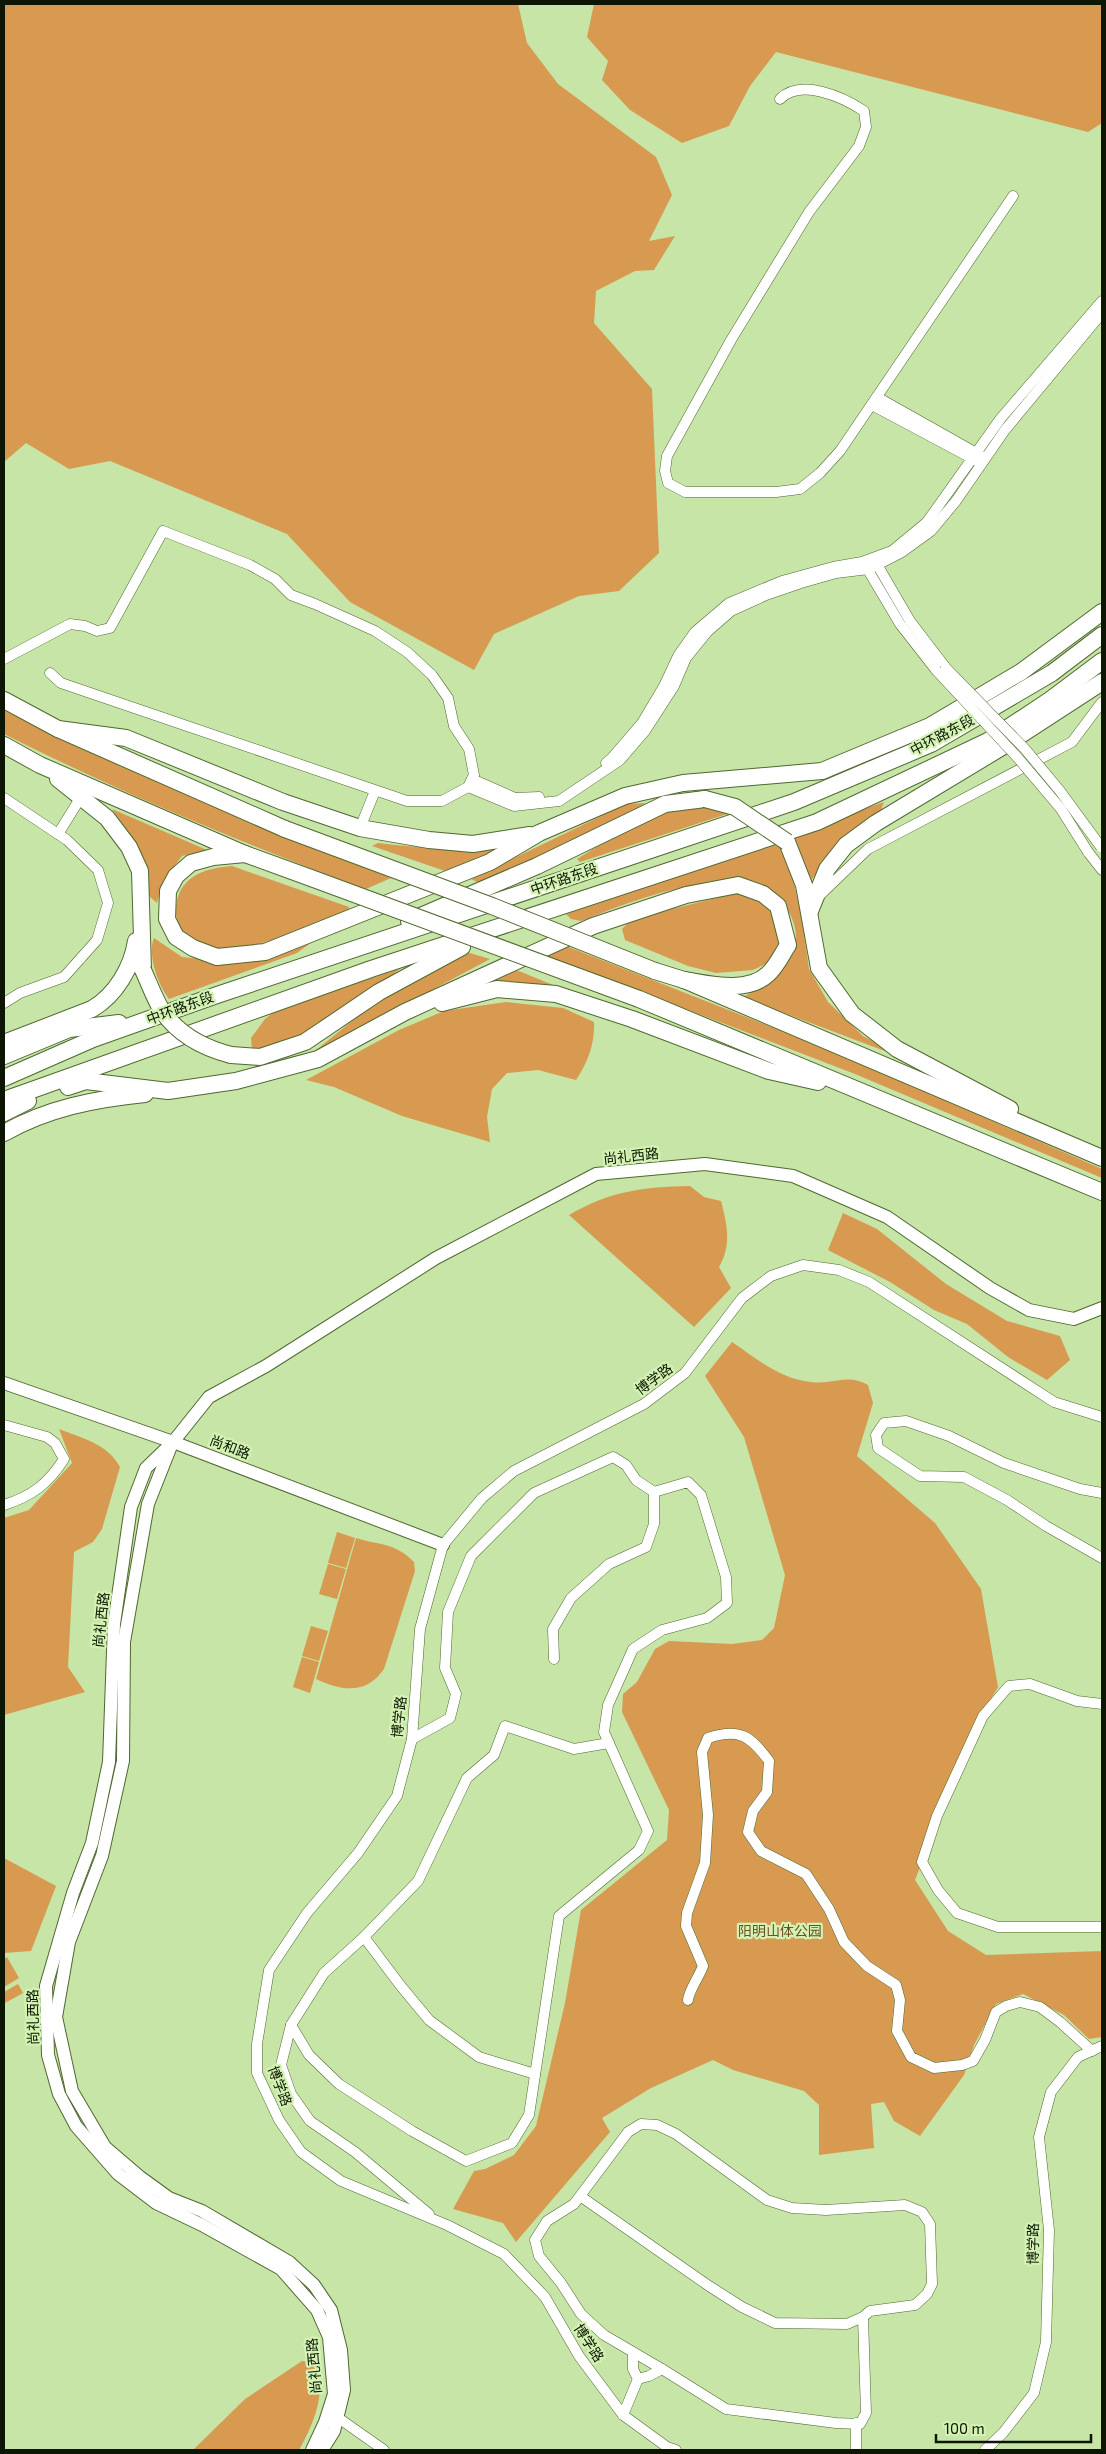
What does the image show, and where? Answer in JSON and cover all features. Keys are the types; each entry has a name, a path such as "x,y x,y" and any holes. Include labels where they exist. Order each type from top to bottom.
{"highway":[{"path":"245,854 213,857 191,863 176,876 168,891 167,918 176,937 193,948 217,956 265,952 490,862 539,833 625,796 683,783 822,771 930,726 1021,672 1102,612"},
{"name":"中环路东段","path":"4,1078 93,1040 149,1020 794,802 931,744 1052,674 1102,634"},
{"name":"中环路东段","path":"4,1100 371,969 818,822 988,741 1050,700 1102,661"},
{"path":"1102,682 1002,747 876,823 846,846 827,869 811,906 810,926 819,968 852,1014 897,1049 1102,1158"},
{"path":"4,700 58,729 285,829 492,906 655,971 684,980 1102,1158"},
{"path":"58,729 126,738 283,802 360,828 430,840 473,844 539,833"},
{"path":"4,745 40,765 245,854 639,999 1102,1192"},
{"path":"40,765 107,818 129,847 140,871 143,970 162,1010 177,1027 195,1042 231,1055 260,1057 305,1042 379,992 492,930"},
{"path":"299,968 537,866 665,804 705,799 735,807 787,842 811,906"},
{"path":"4,1133 59,1108 102,1098 236,1081 318,1059 405,1012 592,926 686,894 738,885 763,894 778,906 788,945 768,975 750,984 724,986 684,980"},
{"path":"4,1043 92,1008 104,1001 118,984 133,958 141,914"},
{"path":"405,1012 497,990 556,994 632,1019 769,1071 862,1091"},
{"path":"4,1056 69,1029 149,1020"},
{"path":"4,1113 20,1103 86,1081 168,1091"}],"street":[{"path":"780,99 785,93 800,89 829,94 864,111 866,127 859,146 809,212 731,340 666,456 665,471 668,483 685,492 776,492 800,489 820,473 840,451 1012,196"},
{"path":"979,458 1001,418 1102,301"},
{"path":"470,783 514,798 554,797 611,759 642,722 664,686 678,656 695,632 729,603 782,581 832,567 870,564 892,550 927,522 1102,313"},
{"path":"874,401 979,458"},
{"path":"4,659 70,624 85,626 97,631 110,628 163,531 250,565 275,579 291,595 375,631 407,652 432,675 448,698 454,726 468,749 474,775 470,783 442,801 407,801 61,684 50,673"},
{"path":"870,564 900,624 1061,809 1088,852 1102,870"},
{"path":"941,669 1025,749 1060,791 1101,848"},
{"path":"811,906 868,849 1072,742 1102,702"},
{"path":"360,828 375,790"},
{"path":"58,834 81,797"},
{"path":"4,798 58,834 98,870 108,903 97,940 64,977 20,993 4,1003"},
{"name":"尚礼西路","path":"312,2450 325,2422 334,2394 329,2337 317,2310 281,2269 202,2225 156,2204 118,2174 76,2126 59,2094 48,2055 46,1986 73,1893 92,1844 109,1762 114,1624 131,1507 146,1468 173,1442 209,1397 266,1366 436,1258 596,1174 705,1164 793,1176 887,1217 990,1288 1029,1310 1074,1319 1102,1308"},
{"name":"博学路","path":"676,2450 667,2447 623,2415 579,2356 545,2297 504,2254 438,2221 340,2181 301,2152 279,2120 257,2073 257,2044 269,1970 307,1913 358,1853 397,1796 412,1739 420,1629 442,1545 482,1498 514,1471 644,1404 685,1374 742,1298 771,1276 804,1265 839,1270 869,1282 1054,1402 1102,1417"},
{"name":"尚和路","path":"4,1383 173,1442 442,1545"},
{"path":"1102,1493 1080,1490 1004,1463 949,1436 906,1421 884,1423 876,1435 878,1448 920,1476 964,1478 1007,1500 1046,1526 1102,1558"},
{"path":"4,1424 47,1437 55,1443 64,1459 51,1478 24,1499 4,1505"},
{"name":"尚礼西路","path":"173,1442 148,1504 124,1642 123,1761 102,1856 69,1942 56,2017 72,2091 105,2147 140,2177 170,2198 202,2211 289,2262 314,2285 331,2310 341,2350 344,2390 334,2431 322,2450"},
{"path":"412,1739 450,1718 456,1694 446,1668 448,1612 471,1556 534,1493 613,1457 626,1465 636,1480 654,1492"},
{"path":"291,2025 309,2055 340,2084 412,2131 466,2161 512,2143 528,2115 559,1916 639,1850 648,1831 604,1732 608,1705 633,1649 662,1630 708,1618 727,1603 726,1577 701,1494 688,1482 654,1492"},
{"path":"554,1659 553,1629 571,1598 609,1564 646,1547 654,1524 654,1492"},
{"path":"1102,1704 1076,1701 1030,1684 1009,1686 983,1716 937,1816 922,1862 938,1890 956,1913 998,1927 1102,1927"},
{"path":"438,2221 354,2152 310,2121 291,2094 281,2065 291,2025 324,1973 364,1937 418,1881 467,1778 494,1755 504,1726 574,1749 609,1743"},
{"path":"688,2000 689,1993 697,1984 704,1966 686,1926 687,1913 705,1863 708,1815 702,1752 708,1738 720,1734 739,1733 755,1742 769,1761 767,1792 752,1811 748,1832 761,1851 806,1874 828,1909 844,1942 867,1966 896,1986 900,2000 897,2031 911,2057 934,2068 962,2065 973,2061 986,2040 996,2012 1006,2006 1020,2002 1040,2007 1092,2051"},
{"path":"364,1937 429,2020 479,2057 535,2074"},
{"name":"博学路","path":"985,2450 1003,2434 1034,2393 1046,2342 1049,2230 1040,2137 1051,2092 1078,2057 1102,2046"},
{"path":"580,2196 709,2286 775,2323 847,2324 863,2317 870,2311 915,2305 927,2294 932,2284 930,2224 922,2212 906,2205 826,2210 792,2208 767,2200 676,2134 657,2125 641,2124 628,2132 580,2196 574,2204 547,2222 535,2240 539,2256 561,2283 581,2314 604,2335 726,2408 836,2423 860,2424 866,2413 863,2317"},
{"path":"623,2415 638,2379 633,2368 633,2352"},
{"path":"638,2379 662,2369"},
{"path":"337,2417 384,2450"},
{"path":"856,2424 856,2450"}],"green space":[{"path":"4,4 518,4 527,43 558,84 656,157 672,195 649,241 675,236 654,270 635,271 596,291 594,323 652,389 659,553 619,591 579,596 494,634 474,670 350,602 287,534 110,461 69,469 26,443 4,462"},
{"path":"594,4 1102,4 1102,123 1088,132 776,52 750,86 729,126 682,143 630,110 602,80 608,61 587,37"},
{"path":"4,707 202,802 391,878 366,889 274,854 137,797 4,734"},
{"path":"884,802 881,810 841,839 810,882 788,836"},
{"path":"645,803 632,812 484,885 471,879 626,804"},
{"path":"696,804 730,813 580,862 577,859 669,808"},
{"path":"112,809 207,850 182,856 163,881 157,903 149,896 146,874 131,836"},
{"path":"775,840 789,859 802,920 809,969 828,1002 863,1036 890,1050 890,1053 742,997 758,989 784,968 792,955 796,941 795,927 788,911 776,896 754,882 744,879 732,879 678,888 629,903 581,921 571,919 566,914"},
{"path":"378,843 442,848 507,846 448,872 372,846"},
{"path":"232,866 349,907 349,911 291,935 250,946 212,949 184,935 176,916 177,901 180,891 193,877 211,869"},
{"path":"736,893 758,899 776,917 779,941 770,962 753,970 716,973 688,966 625,940 622,929 632,919"},
{"path":"154,938 182,957 218,961 312,942 297,953 169,999 161,986 153,961 152,945"},
{"path":"561,944 835,1052 1102,1169 1102,1178 855,1074 545,955"},
{"path":"463,951 490,959 310,1055 394,987"},
{"path":"509,967 563,989 509,981 474,984"},
{"path":"400,969 331,1021 312,1032 293,1041 273,1047 252,1049 251,1038 265,1019 279,1008"},
{"path":"506,1002 563,1008 594,1022 593,1037 587,1059 576,1080 538,1070 507,1073 492,1089 487,1117 490,1142 402,1116 334,1087 306,1080 399,1030 444,1011"},
{"path":"690,1186 704,1197 721,1201 725,1218 727,1243 726,1251 719,1267 731,1288 694,1327 569,1215 599,1200 627,1192 642,1189"},
{"path":"843,1213 877,1229 946,1284 1007,1321 1060,1336 1070,1360 1047,1380 1008,1357 967,1324 934,1310 890,1282 828,1250"},
{"name":"阳明山体公园","path":"732,1342 769,1367 789,1377 811,1382 853,1380 868,1385 873,1403 857,1456 935,1523 981,1589 998,1687 974,1728 915,1880 948,1931 986,1955 1102,1951 1102,2037 1089,2039 1064,2015 1023,1994 996,2004 974,2045 964,2075 920,2136 894,2121 884,2102 871,2104 874,2148 819,2155 819,2105 804,2091 733,2070 713,2060 651,2088 602,2118 610,2132 516,2242 503,2223 453,2209 474,2171 485,2169 514,2155 536,2126 565,2003 581,1910 667,1840 669,1810 622,1712 623,1694 637,1682 655,1649 669,1641 732,1644 762,1640 774,1628 785,1575 744,1437 705,1376"},
{"path":"59,1429 101,1447 115,1459 120,1467 102,1529 93,1542 74,1552 68,1667 85,1692 4,1715 4,1518 29,1510 72,1463"},
{"path":"337,1532 355,1538 346,1568 328,1563"},
{"path":"356,1538 387,1545 400,1551 414,1562 415,1571 384,1669 377,1677 361,1687 344,1688 316,1679"},
{"path":"328,1564 346,1569 337,1599 319,1594"},
{"path":"311,1626 328,1631 319,1661 302,1656"},
{"path":"302,1657 319,1662 310,1693 293,1687"},
{"path":"4,1858 56,1886 31,1951 4,1953"},
{"path":"7,1957 19,1978 4,1987 4,1959"},
{"path":"18,1984 23,1993 5,2003 4,1992"},
{"path":"302,2361 315,2363 320,2385 314,2419 299,2450 193,2450 245,2399"}]}
